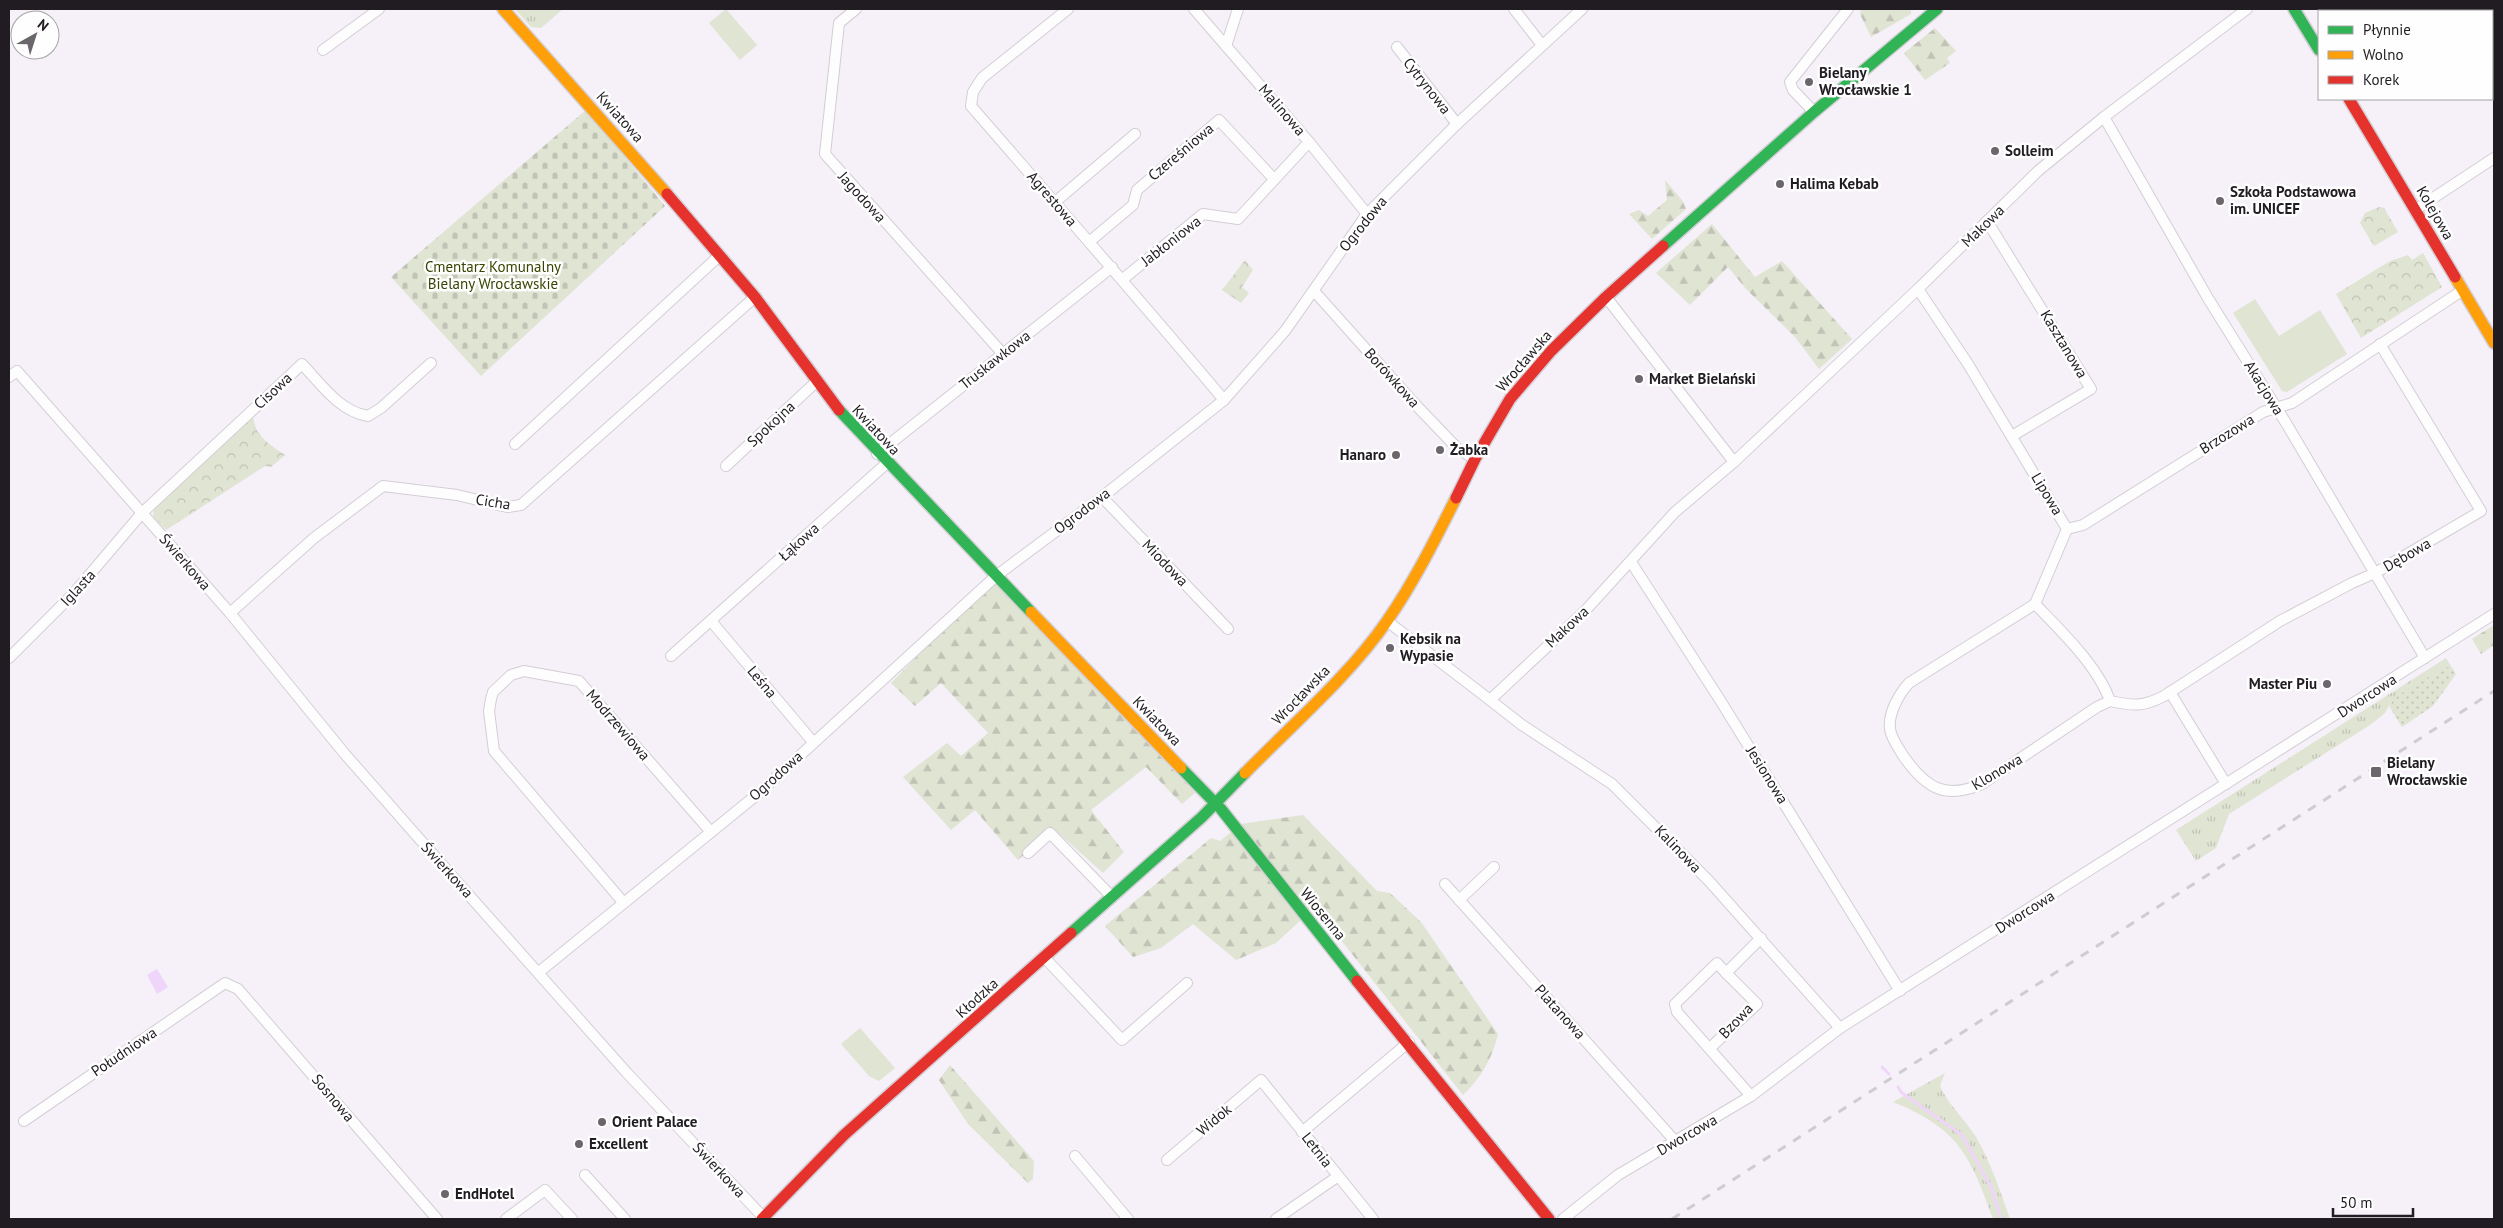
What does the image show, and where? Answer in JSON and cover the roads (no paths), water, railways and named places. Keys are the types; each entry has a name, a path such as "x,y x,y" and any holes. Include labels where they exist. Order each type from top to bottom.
{"street":[{"path":"323,50 379,9"},
{"name":"Kwiatowa","path":"503,9 631,152 755,297 782,331 844,420 1216,803"},
{"name":"Jagodowa","path":"856,9 838,23 825,154 1002,354"},
{"name":"Agrestowa","path":"1068,9 982,78 973,92 971,106 1054,203 1123,279 1224,400"},
{"name":"Malinowa","path":"1194,9 1309,142 1367,214"},
{"path":"1226,46 1238,9"},
{"path":"1514,9 1542,45"},
{"name":"Ogrodowa","path":"539,972 759,792 996,576 1102,497 1224,400 1258,364 1314,291 1367,214 1456,124 1582,9"},
{"path":"1814,112 1793,90 1790,82 1848,9"},
{"name":"Wrocławska","path":"1216,803 1350,666 1387,621 1434,542 1475,459 1510,399 1532,370 1606,298 1814,112 1937,9"},
{"name":"Makowa","path":"1490,700 1584,612 1675,512 1734,462 2038,172 2104,117 2247,9"},
{"path":"2294,9 2318,48"},
{"name":"Cytrynowa","path":"1397,47 1456,124"},
{"name":"Kolejowa","path":"2350,100 2494,343"},
{"name":"Akacjowa","path":"2104,117 2209,300 2276,407 2425,658"},
{"name":"Czereśniowa","path":"1089,242 1133,204 1137,190 1219,120 1274,179"},
{"path":"1054,203 1135,134"},
{"name":"Jabłoniowa","path":"1123,279 1203,214 1238,219 1309,142"},
{"path":"2415,210 2494,158"},
{"name":"Kasztanowa","path":"1987,221 2091,390 2012,436"},
{"path":"515,444 719,256"},
{"name":"Truskawkowa","path":"877,454 1112,267"},
{"name":"Lipowa","path":"1918,288 1927,299 2012,436 2067,529 2035,604"},
{"name":"Brzozowa","path":"2067,529 2083,525 2263,412 2292,403 2463,290"},
{"name":"Borówkowa","path":"1314,291 1414,403 1458,449 1475,459"},
{"name":"Cicha","path":"230,613 314,538 383,486 457,495 507,507 521,506 755,297"},
{"path":"1606,298 1734,462"},
{"name":"Dębowa","path":"2167,694 2280,621 2375,573 2481,511 2380,344"},
{"name":"Cisowa","path":"142,513 302,364 336,400 358,415 368,416 381,408 431,362"},
{"name":"Świerkowa","path":"13,374 142,513 230,613 344,753 627,1073 763,1218"},
{"name":"Spokojna","path":"726,466 816,382"},
{"name":"Łąkowa","path":"671,656 887,463"},
{"name":"Miodowa","path":"1102,497 1228,629"},
{"name":"Iglasta","path":"9,658 74,594 142,513"},
{"name":"Jesionowa","path":"1631,562 1710,683 1900,991"},
{"path":"2035,604 2067,638 2092,671 2110,701 2129,705 2148,705 2167,694 2226,784"},
{"name":"Klonowa","path":"2035,604 1909,683 1902,691 1896,701 1890,728 1898,748 1916,775 1931,786 1952,792 1966,790 1982,784 2110,701"},
{"name":"Dworcowa","path":"1562,1219 1618,1176 1751,1096 1840,1028 2494,614"},
{"name":"Leśna","path":"711,621 813,742"},
{"path":"1387,621 1490,700"},
{"name":"Modrzewiowa","path":"623,902 494,752 489,711 491,698 493,692 511,675 524,671 579,681 712,832"},
{"name":"Kalinowa","path":"1490,700 1522,725 1612,784 1688,860 1761,938 1840,1028"},
{"name":"Kłodzka","path":"763,1218 844,1135 1216,803"},
{"name":"Wiosenna","path":"1216,803 1257,857 1409,1042 1549,1219"},
{"path":"1028,853 1050,833 1112,897"},
{"path":"1459,900 1494,867"},
{"name":"Platanowa","path":"1445,884 1675,1141"},
{"path":"1726,973 1761,938"},
{"path":"1044,957 1122,1040 1187,983"},
{"name":"Bzowa","path":"1710,1048 1757,1004 1717,963 1675,1004 1678,1012 1751,1096"},
{"name":"Południowa","path":"24,1122 224,983"},
{"name":"Sosnowa","path":"224,983 238,989 437,1219"},
{"path":"1302,1132 1409,1042"},
{"name":"Letnia","path":"1262,1080 1373,1219"},
{"name":"Widok","path":"1167,1160 1262,1080"},
{"path":"1075,1156 1128,1219"},
{"path":"585,1175 625,1219"},
{"path":"1276,1219 1338,1176"},
{"path":"510,1218 545,1190 572,1219"}],"waterway":[{"path":"1882,1067 1889,1074"},
{"path":"1898,1087 1902,1093 1962,1135 1991,1187 2001,1219"}],"railway":[{"path":"1672,1219 2494,691"}],"place":[{"name":"Bielany Wrocławskie 1","path":"1809,82"},
{"name":"Solleim","path":"1995,151"},
{"name":"Halima Kebab","path":"1780,184"},
{"name":"Szkoła Podstawowa im. UNICEF","path":"2220,201"},
{"name":"Market Bielański","path":"1639,379"},
{"name":"Żabka","path":"1440,450"},
{"name":"Hanaro","path":"1396,455"},
{"name":"Kebsik na Wypasie","path":"1390,648"},
{"name":"Master Piu","path":"2327,684"},
{"name":"Bielany Wrocławskie","path":"2376,772"},
{"name":"Orient Palace","path":"602,1122"},
{"name":"Excellent","path":"579,1144"},
{"name":"EndHotel","path":"445,1194"}],"park label":[{"name":"Cmentarz Komunalny Bielany Wrocławskie","path":"493,276"}]}
